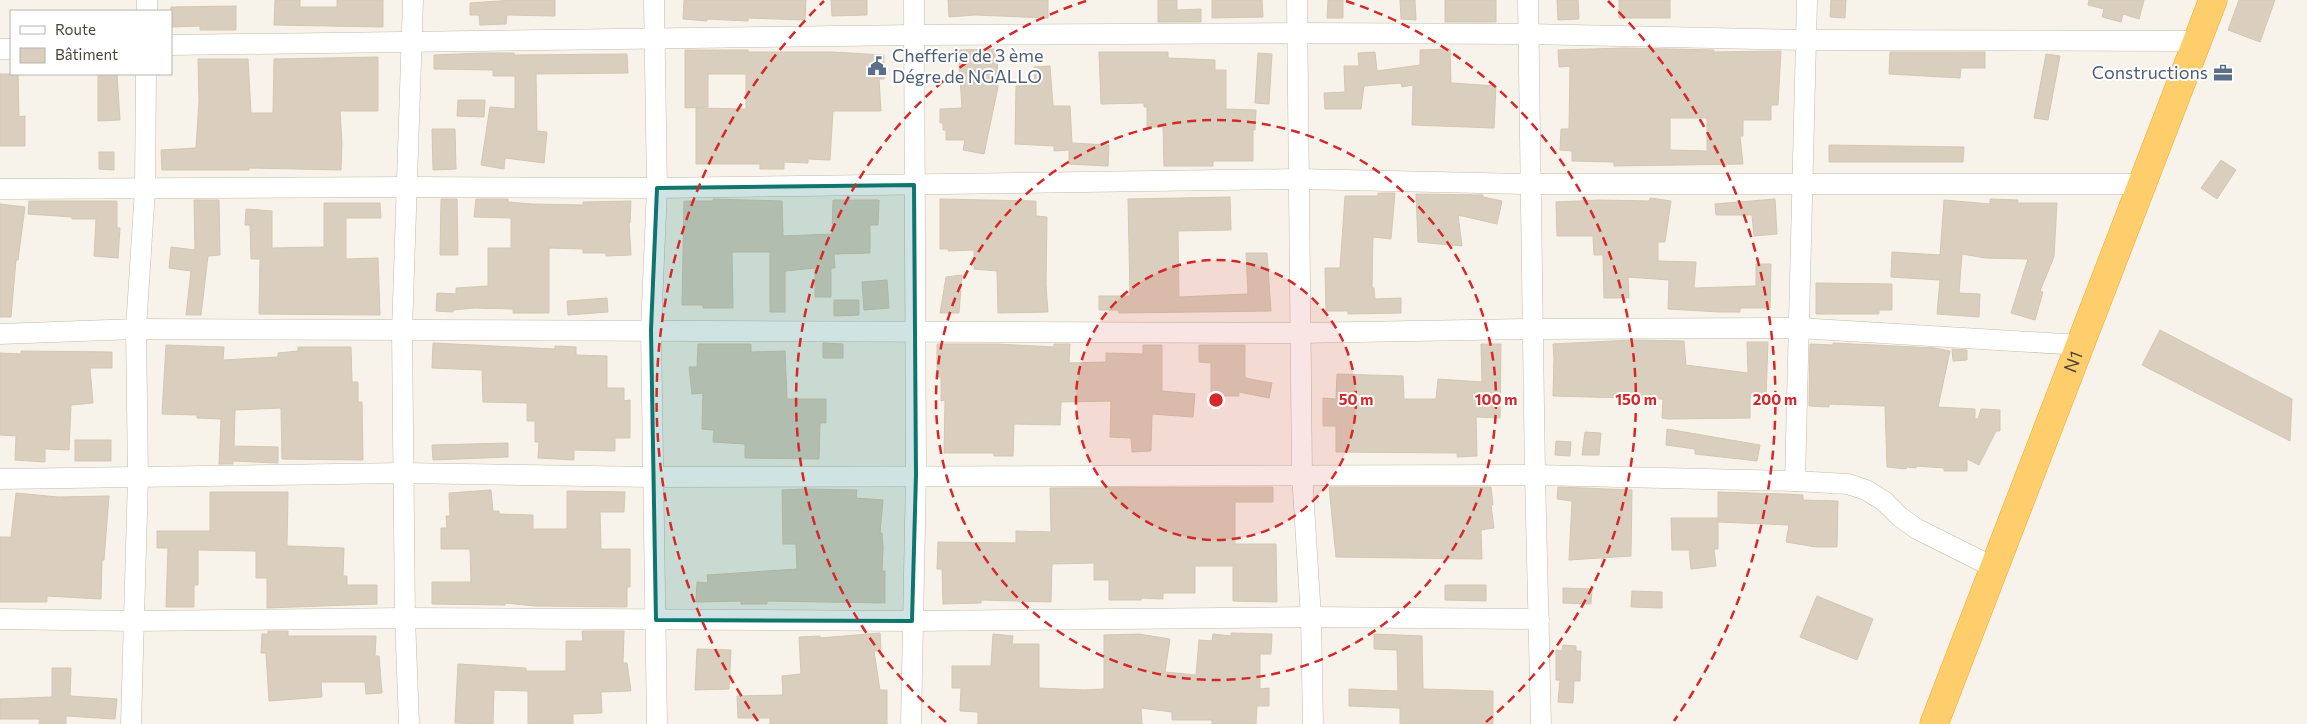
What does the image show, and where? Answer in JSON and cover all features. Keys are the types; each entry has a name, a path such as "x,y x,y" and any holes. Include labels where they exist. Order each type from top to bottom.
{"highway":[{"name":"N1","path":"1934,724 2140,184 2213,0"}],"street":[{"path":"410,724 405,618 402,331 413,0"},
{"path":"654,0 657,188 651,330 652,477 658,724"},
{"path":"911,724 916,475 914,0"},
{"path":"1297,0 1302,474 1311,617 1313,724"},
{"path":"1528,0 1534,475 1541,724"},
{"path":"1795,481 1808,0"},
{"path":"172,45 914,35 1298,33 1527,34 1807,40 2197,41"},
{"path":"131,724 138,477 136,329 145,189 146,75"},
{"path":"0,189 657,188 1298,179 1530,184 2140,184"},
{"path":"0,334 136,329 1300,333 1533,328 1798,328 2080,345"},
{"path":"0,479 403,473 652,477 1302,474 1534,475 1795,481 1848,484 1866,490 1884,501 1917,529 1993,567"},
{"path":"0,619 134,621 405,618 912,621 1311,617 1539,619"}],"highlighted area":[{"path":"914,185 916,475 912,621 656,620 651,330 657,188"}],"building":[{"path":"275,0 300,0 300,7 337,7 337,0 383,0 383,27 274,25"},
{"path":"555,0 555,16 507,15 506,24 480,25 479,15 470,15 470,3"},
{"path":"684,0 806,0 805,20 748,18 748,21 707,19 707,21 683,19"},
{"path":"831,0 867,0 867,15 832,16"},
{"path":"948,0 1048,0 1048,18 975,15 949,17"},
{"path":"1158,0 1177,0 1177,10 1201,9 1201,22 1158,22"},
{"path":"1212,0 1262,0 1263,17 1212,18"},
{"path":"1328,0 1343,0 1343,18 1327,18"},
{"path":"1400,0 1415,0 1416,20 1401,19"},
{"path":"1445,0 1496,0 1496,22 1445,22"},
{"path":"1557,0 1578,0 1579,19 1558,20"},
{"path":"1619,0 1670,0 1670,18 1619,18"},
{"path":"1831,0 1846,0 1845,18 1830,17"},
{"path":"2089,0 2144,0 2139,19 2123,14 2121,22 2102,17 2104,9 2088,5"},
{"path":"2239,0 2275,0 2260,42 2228,30"},
{"path":"236,6 236,30 200,30 200,26 172,27 171,7"},
{"path":"1625,48 1714,50 1714,52 1781,51 1778,105 1771,105 1771,120 1743,120 1743,136 1740,136 1743,164 1614,166 1614,162 1572,161 1572,151 1560,150 1561,129 1569,129 1570,66 1559,67 1558,50","holes":["1670,118 1707,118 1707,151 1670,150"]},
{"path":"997,49 998,87 984,154 963,150 965,140 946,140 946,130 943,130 943,123 940,123 940,109 962,108 958,50"},
{"path":"1450,49 1451,83 1496,86 1494,128 1412,125 1413,85 1402,87 1401,83 1364,86 1361,109 1325,109 1324,93 1345,92 1344,66 1359,66 1358,53 1375,52 1377,71 1420,65 1420,50"},
{"path":"685,50 832,52 884,55 884,79 879,79 881,111 833,111 830,160 808,159 808,163 784,162 784,169 760,169 760,164 696,164 696,108 746,109 746,74 708,74 708,107 685,108"},
{"path":"1099,52 1168,52 1168,58 1215,60 1215,70 1226,70 1226,109 1256,110 1255,130 1253,130 1253,161 1213,161 1213,166 1164,166 1163,127 1147,127 1147,107 1144,107 1144,103 1101,104"},
{"path":"1890,52 1985,52 1985,68 1961,68 1960,78 1889,74"},
{"path":"514,53 514,55 627,54 628,73 536,74 537,131 547,132 544,163 505,158 504,169 481,165 490,107 515,109 515,76 493,76 493,70 434,69 434,55"},
{"path":"1258,53 1272,54 1269,104 1255,103"},
{"path":"2046,54 2060,56 2048,120 2034,118"},
{"path":"378,57 378,111 340,111 341,170 249,168 249,170 162,170 161,150 196,148 199,101 198,59 248,59 251,113 273,113 274,59"},
{"path":"1050,66 1053,106 1070,106 1072,143 1109,145 1108,166 1069,164 1069,150 1054,151 1054,146 1015,144 1016,86 1035,85 1034,67"},
{"path":"0,74 18,75 19,117 25,116 25,146 0,146"},
{"path":"98,75 117,75 120,120 98,121"},
{"path":"458,100 485,100 484,117 457,116"},
{"path":"432,129 455,129 456,169 433,170"},
{"path":"1829,145 1964,147 1963,162 1829,162"},
{"path":"99,152 114,152 114,170 99,169"},
{"path":"2221,160 2236,170 2217,199 2201,188"},
{"path":"1378,193 1395,193 1391,239 1373,237 1372,288 1374,288 1375,299 1401,298 1401,313 1348,314 1348,311 1326,311 1325,268 1340,268 1345,196 1378,196"},
{"path":"1416,194 1483,195 1483,197 1502,201 1497,224 1458,215 1462,246 1418,242"},
{"path":"1230,197 1231,230 1178,231 1179,297 1248,294 1246,253 1267,253 1271,311 1119,313 1118,310 1099,310 1099,296 1130,296 1128,199"},
{"path":"1650,198 1671,201 1665,242 1658,242 1658,261 1696,262 1694,288 1756,286 1756,264 1771,264 1770,308 1740,308 1740,312 1668,309 1669,280 1628,277 1629,298 1604,298 1603,255 1594,255 1593,236 1557,236 1556,202 1600,200 1649,201"},
{"path":"441,199 457,199 458,255 440,255"},
{"path":"476,199 508,199 508,202 532,204 583,205 583,202 631,201 629,223 631,255 606,256 606,253 583,253 583,249 549,248 549,313 513,313 513,309 475,308 453,310 453,312 436,311 437,293 456,294 456,288 488,286 488,248 511,248 511,218 474,217"},
{"path":"713,199 782,201 783,236 832,234 833,200 879,200 878,225 870,225 870,253 834,254 835,268 831,268 831,297 815,297 815,268 785,271 785,312 770,312 770,252 732,252 733,308 703,308 703,305 682,305 684,201 713,201"},
{"path":"940,199 1036,201 1036,216 1047,217 1046,285 1048,312 998,313 997,271 974,269 974,250 948,251 949,249 940,249"},
{"path":"1775,199 1777,234 1754,236 1752,215 1716,215 1715,204"},
{"path":"1990,199 2018,200 2017,203 2057,203 2054,257 2040,291 2043,292 2035,320 2011,313 2028,259 1985,258 1962,254 1959,293 1980,294 1979,317 1937,314 1940,280 1891,277 1892,252 1940,255 1944,200 1990,204"},
{"path":"194,200 219,200 220,255 208,256 201,315 186,315 191,271 169,268 171,247 195,250"},
{"path":"29,201 117,201 117,228 120,228 118,258 94,256 96,219 72,219 72,217 28,214"},
{"path":"324,203 380,203 381,218 346,218 346,259 378,258 380,315 259,314 260,259 251,259 250,225 245,225 246,209 272,211 272,248 324,247"},
{"path":"0,204 25,207 18,260 16,260 11,317 0,317"},
{"path":"962,275 959,313 940,313 946,277"},
{"path":"887,280 889,308 864,310 862,282"},
{"path":"1816,283 1892,284 1892,310 1879,310 1879,314 1816,314"},
{"path":"607,298 608,312 568,315 567,301"},
{"path":"834,300 859,300 859,315 834,316"},
{"path":"2160,330 2292,399 2290,441 2142,365"},
{"path":"1631,340 1684,341 1686,365 1748,373 1747,342 1768,342 1766,397 1750,397 1750,418 1668,419 1662,418 1663,399 1553,396 1553,344"},
{"path":"433,343 555,349 555,346 576,347 576,355 607,356 607,388 624,388 624,401 630,400 630,438 615,438 615,451 574,450 574,460 538,458 539,442 535,442 535,421 527,421 527,403 483,402 482,370 432,368"},
{"path":"823,343 843,344 843,358 823,358"},
{"path":"1833,343 1935,348 1950,351 1938,407 1975,409 1975,419 1978,419 1981,409 2000,410 2000,431 1996,431 1979,465 1967,459 1967,471 1944,471 1944,468 1916,466 1916,468 1907,467 1906,469 1887,467 1885,406 1829,404 1829,407 1809,406 1810,344 1833,345"},
{"path":"698,344 751,344 751,352 785,351 787,399 826,399 826,423 820,423 819,459 745,458 745,444 713,442 714,430 702,429 703,393 692,394 689,367 697,367"},
{"path":"937,344 997,344 1054,347 1054,344 1070,344 1069,363 1106,362 1106,353 1143,354 1143,345 1162,345 1162,391 1195,394 1193,417 1152,414 1151,451 1132,452 1131,438 1110,437 1111,401 1061,402 1060,425 1014,424 1013,456 994,456 994,453 944,453 945,400 941,401 941,377 937,377"},
{"path":"1481,344 1501,344 1500,418 1476,417 1477,456 1457,457 1457,453 1336,452 1336,426 1323,426 1323,398 1336,399 1337,374 1403,376 1404,399 1436,399 1438,379 1482,382"},
{"path":"166,345 224,347 223,360 278,357 278,353 298,351 298,347 351,347 352,382 358,382 358,402 362,402 363,460 282,459 281,408 235,410 234,446 278,447 278,463 233,461 233,464 219,464 221,419 197,418 197,415 162,414"},
{"path":"1199,345 1245,345 1245,378 1272,383 1269,398 1239,392 1239,396 1211,396 1211,363 1199,362"},
{"path":"1952,349 1967,350 1967,360 1953,361"},
{"path":"21,351 112,352 112,368 90,368 93,403 71,405 69,450 45,449 45,462 15,460 16,436 0,435 0,353 21,354"},
{"path":"1667,429 1760,445 1757,461 1695,454 1695,449 1666,445"},
{"path":"1585,432 1601,433 1599,455 1582,455"},
{"path":"75,440 111,440 111,461 75,461"},
{"path":"1556,441 1571,442 1570,456 1555,455"},
{"path":"508,443 508,457 433,460 432,445"},
{"path":"1273,487 1273,502 1235,502 1235,544 1276,544 1277,602 1233,601 1233,566 1195,566 1195,593 1163,593 1163,599 1109,600 1109,580 1094,580 1094,563 1052,564 1051,602 981,600 981,603 943,604 942,569 937,569 938,542 1016,543 1016,531 1051,532 1050,488"},
{"path":"1329,487 1491,487 1494,528 1481,530 1482,559 1336,557"},
{"path":"1558,487 1632,490 1631,556 1569,560 1572,501 1557,499"},
{"path":"491,490 493,511 499,511 499,514 533,515 533,529 567,529 567,491 625,492 624,512 600,512 601,549 630,549 630,587 627,587 627,607 535,606 505,603 505,605 432,604 432,582 471,582 470,549 441,549 441,528 447,528 446,516 450,516 449,493"},
{"path":"782,490 857,490 856,498 883,500 880,533 882,533 883,547 882,571 885,571 885,603 767,601 767,604 741,604 741,601 696,602 697,582 708,583 707,575 797,569 796,544 783,544"},
{"path":"210,492 288,492 287,546 344,548 343,576 347,576 347,585 377,585 377,604 267,608 267,578 256,578 256,551 198,550 198,585 194,585 194,607 166,607 168,548 157,548 157,531 210,531"},
{"path":"1718,492 1803,495 1803,500 1838,501 1837,547 1816,547 1786,542 1789,525 1718,522"},
{"path":"16,493 58,497 109,496 104,560 102,560 101,599 47,596 47,602 0,602 0,537 11,537"},
{"path":"1671,518 1718,518 1718,549 1714,549 1716,566 1691,569 1689,550 1672,550"},
{"path":"1445,585 1486,585 1486,601 1445,600"},
{"path":"1563,588 1592,589 1591,604 1563,603"},
{"path":"1632,591 1662,592 1662,608 1631,607"},
{"path":"1817,596 1873,619 1857,660 1800,637"},
{"path":"268,631 288,631 288,636 376,636 375,656 379,656 382,693 366,694 365,682 321,682 322,697 269,701 266,653 261,653 262,634 268,634"},
{"path":"582,631 624,631 623,663 627,663 631,691 601,692 602,713 573,714 573,724 528,724 528,691 494,690 493,724 455,723 458,664 526,668 526,671 566,671 566,641 583,641"},
{"path":"880,633 881,651 874,651 880,690 887,690 887,724 770,724 770,718 738,718 737,696 783,695 782,676 801,674 799,637 820,636 820,638"},
{"path":"1231,633 1272,634 1271,654 1260,654 1260,689 1269,688 1269,706 1257,706 1256,724 1212,724 1212,720 1172,720 1172,712 1141,708 1142,724 978,724 978,712 960,711 961,688 952,688 952,666 991,666 993,634 1013,636 1012,644 1039,644 1039,688 1085,690 1104,689 1104,635 1139,634 1170,639 1165,672 1196,675 1199,640 1212,641 1213,634 1231,636"},
{"path":"1374,634 1422,636 1423,689 1493,691 1493,724 1400,724 1400,708 1349,706 1349,689 1398,691 1397,650 1374,649"},
{"path":"1563,645 1576,646 1576,651 1581,651 1580,681 1574,681 1573,703 1558,702 1560,680 1556,680 1556,650 1562,651"},
{"path":"697,649 731,650 729,689 695,690"},
{"path":"52,668 71,668 70,696 117,699 115,719 66,716 66,724 39,724 40,719 0,719 0,699 52,697"}],"place":[{"name":"Chefferie de 3 ème Dégre de NGALLO","path":"877,66"},
{"name":"Constructions","path":"2223,73"}]}
